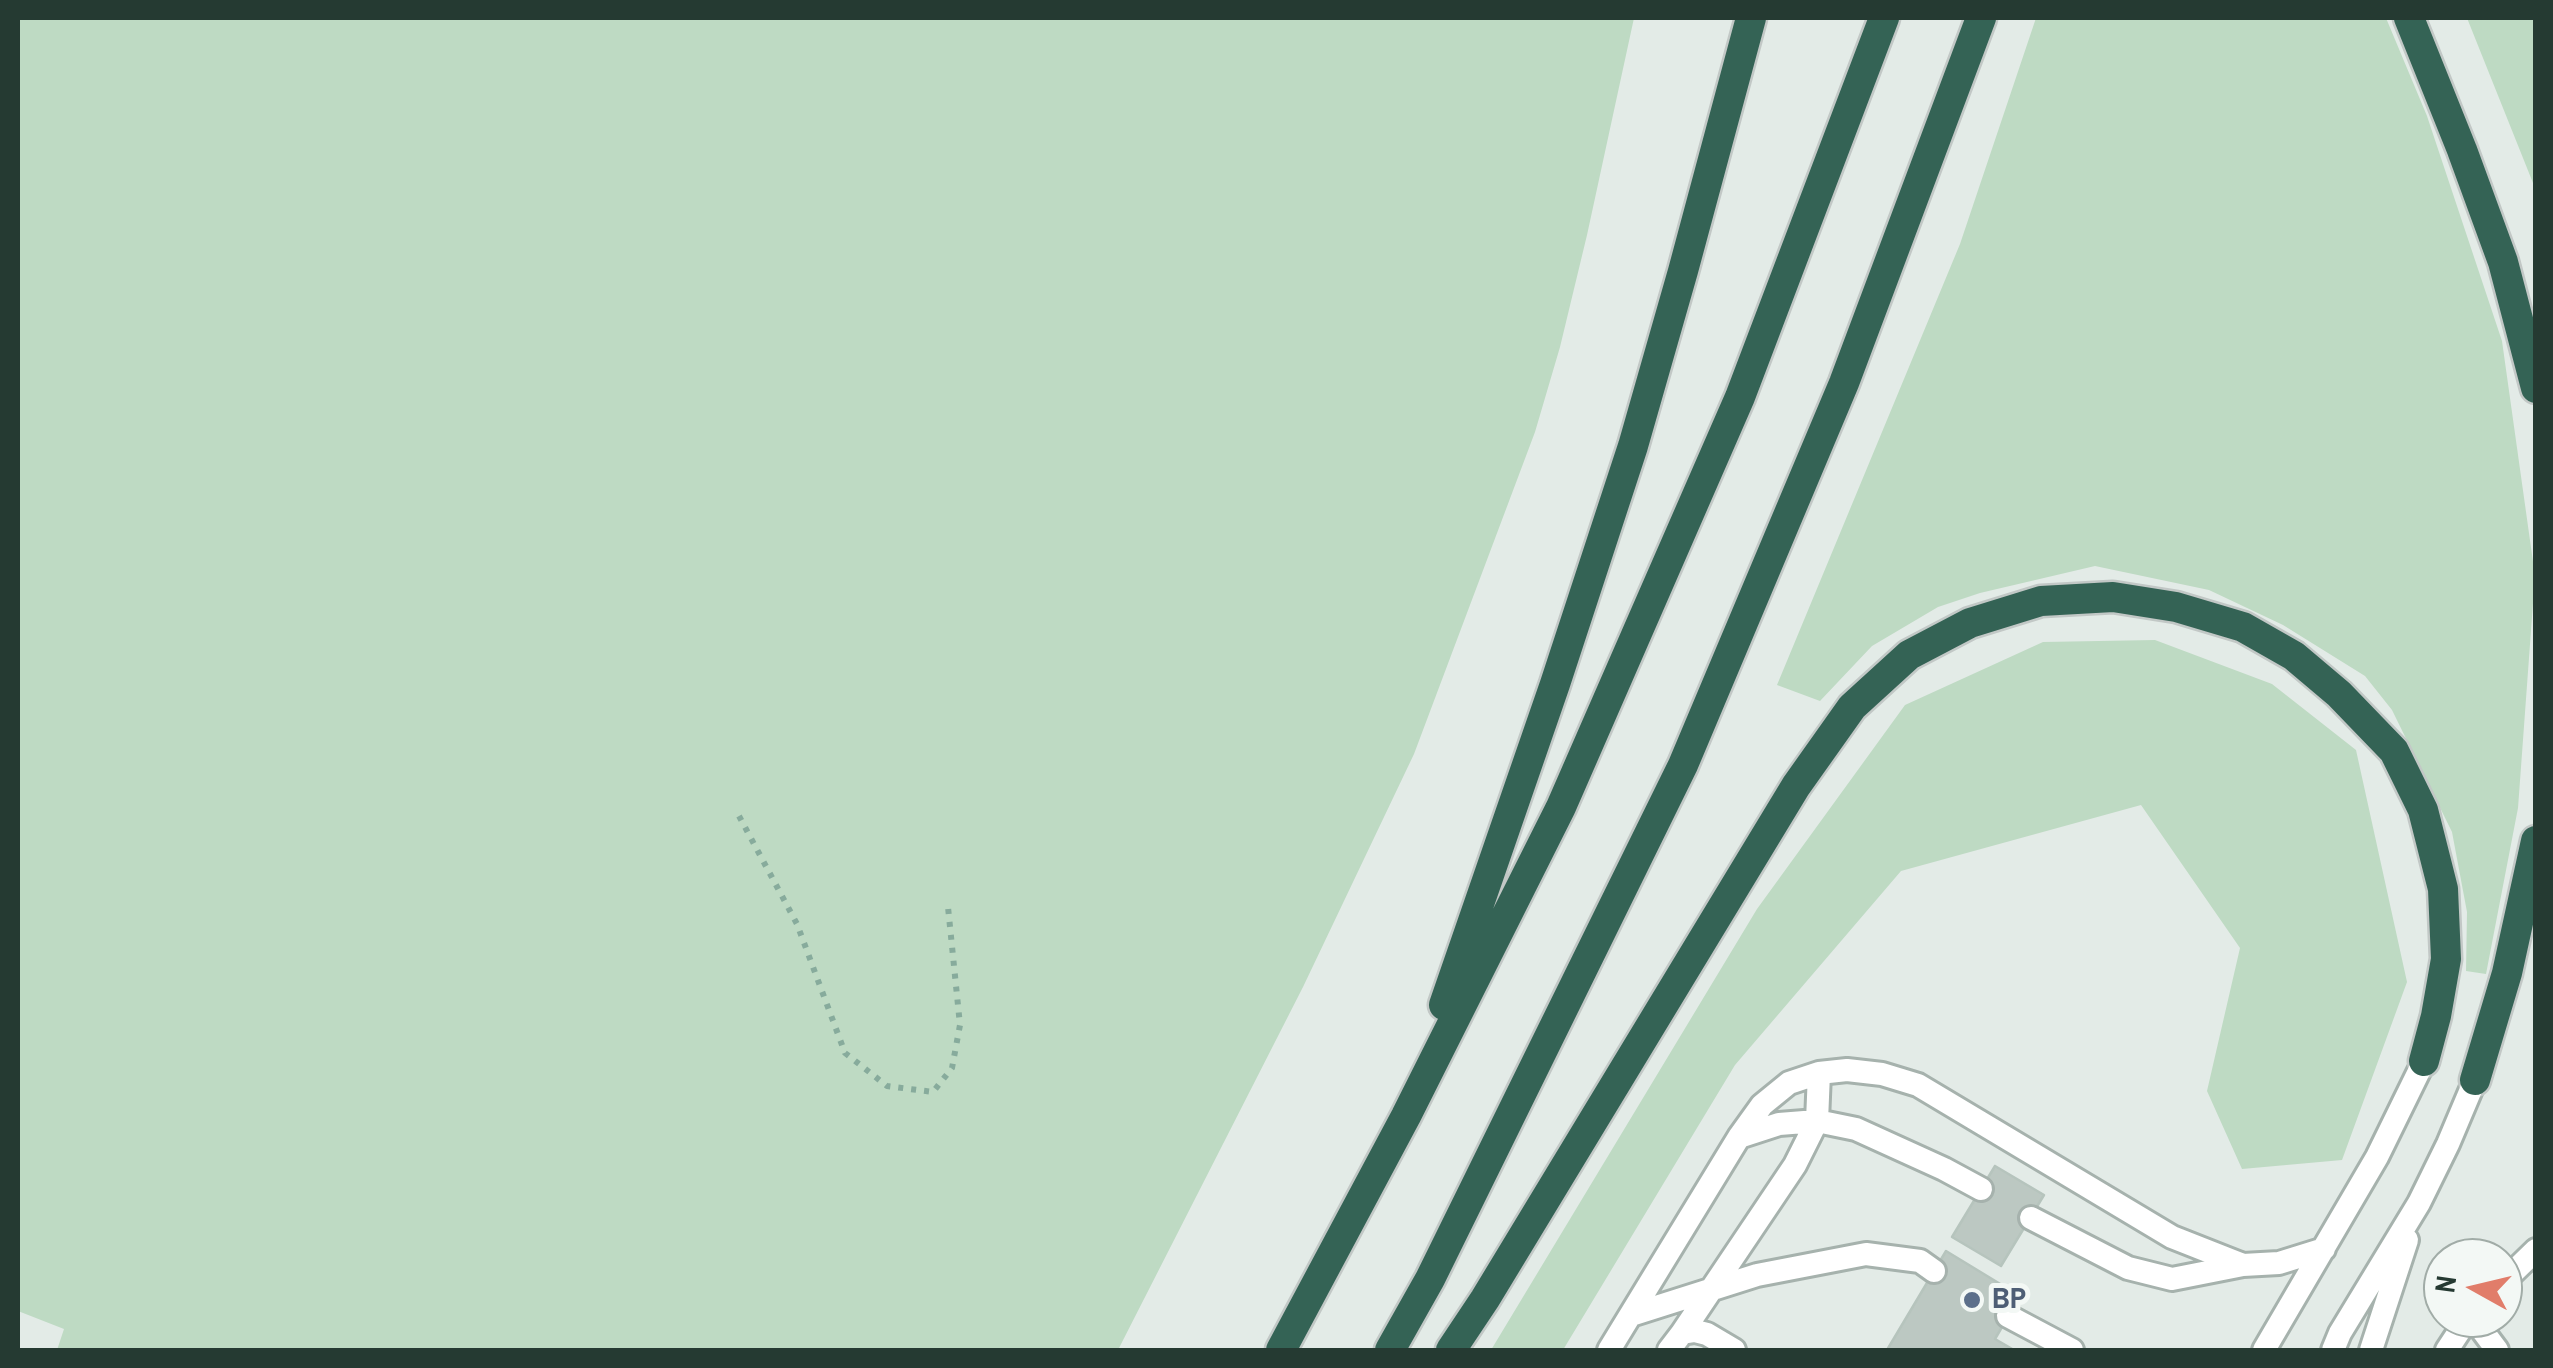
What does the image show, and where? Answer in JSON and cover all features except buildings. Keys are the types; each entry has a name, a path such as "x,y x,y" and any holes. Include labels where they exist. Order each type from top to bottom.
{"highway":[{"path":"1406,1116 1561,666 1632,446 1752,18"},
{"path":"1281,1350 1406,1116 1560,808 1724,433 1884,18"},
{"path":"1390,1350 1430,1279 1684,765 1844,384 1981,18"},
{"path":"2408,18 2502,262 2536,388"},
{"path":"1451,1350 1486,1300 1796,786 1852,707 1909,655 1970,623 2041,601 2113,596 2176,607 2243,627 2294,656 2339,694 2394,751 2423,810 2443,889 2446,959 2424,1061"},
{"path":"2475,1080 2508,973 2536,841"}],"lane":[{"path":"2264,1350 2378,1157 2424,1061"},
{"path":"1609,1350 1762,1105 1790,1083 1819,1073 1847,1070 1882,1074 1918,1085 2172,1237 2244,1264"},
{"path":"1676,1342 1795,1165 1817,1121 1819,1073"},
{"path":"2333,1350 2419,1203 2475,1080"},
{"path":"1739,1137 1779,1124 1817,1121 1856,1129 1981,1189"},
{"path":"2371,1350 2419,1203"},
{"path":"2032,1218 2128,1268 2172,1279 2244,1264 2280,1263 2324,1249"},
{"path":"1631,1315 1756,1274 1866,1254 1920,1262 1934,1271"},
{"path":"2008,1316 2072,1350"},
{"path":"1676,1342 1696,1332 1734,1350"}],"path":[{"path":"739,816 797,924 845,1053 887,1086 933,1092 952,1068 960,1024 948,907"}],"green space":[{"path":"18,18 1634,18 1587,235 1535,432 1414,754 1303,987 1118,1350 57,1350 64,1329 18,1311"},
{"path":"2036,18 2386,18 2427,116 2502,341 2535,576 2518,808 2486,974 2466,971 2467,912 2452,832 2392,710 2365,676 2283,625 2209,590 2095,566 1938,607 1872,646 1820,701 1777,685 1960,244"},
{"path":"2467,18 2535,18 2535,188"},
{"path":"2155,640 2272,684 2356,750 2407,982 2342,1160 2242,1169 2207,1091 2240,948 2141,805 1901,871 1735,1065 1563,1350 1491,1350 1757,909 1905,705 2043,642"}],"place":[{"name":"BP","path":"1972,1300"}]}
